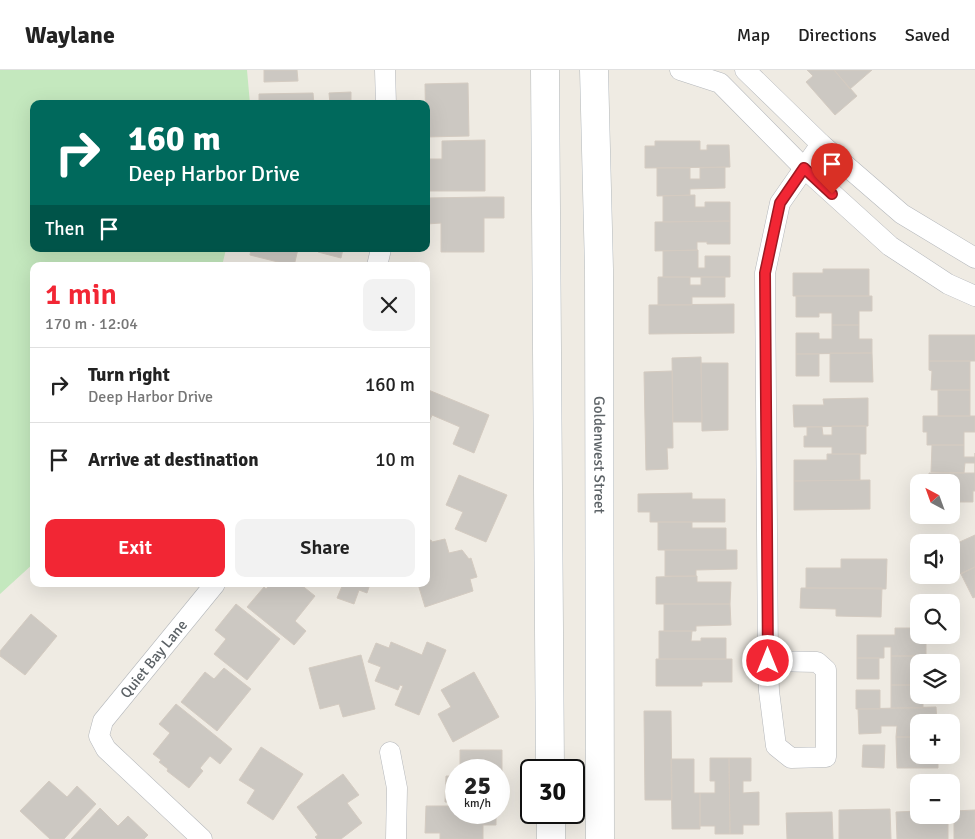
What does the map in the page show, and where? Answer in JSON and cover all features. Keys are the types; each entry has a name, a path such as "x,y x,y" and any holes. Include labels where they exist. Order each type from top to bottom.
{"main road":[{"path":"545,70 550,759"},
{"name":"Goldenwest Street","path":"594,70 599,270 600,839"},
{"path":"551,824 551,839"}],"street":[{"path":"385,70 386,100"},
{"path":"680,70 726,77 804,168 890,246 948,284 975,296"},
{"path":"745,70 820,144 902,214 975,258"},
{"path":"768,661 817,662 826,670 826,757 792,758 776,746 769,691 768,661 765,273 780,203 820,144"},
{"name":"Quiet Bay Lane","path":"202,839 106,749 99,736 103,722 214,587"},
{"path":"390,752 397,788 396,839"}],"green space":[{"path":"0,70 247,70 250,100 30,100 30,252 225,252 223,262 30,262 30,567 0,594"}],"building":[{"path":"264,70 297,70 298,81 264,82"},
{"path":"807,70 834,70 857,96 835,115 806,82 813,76"},
{"path":"834,70 872,70 850,89"},
{"path":"468,83 469,136 430,137 430,100 425,100 425,84"},
{"path":"351,92 351,100 330,100 329,93"},
{"path":"313,93 314,100 259,100 259,94"},
{"path":"485,140 485,191 430,191 430,159 442,159 442,141"},
{"path":"655,141 700,141 700,150 707,150 707,145 729,145 730,167 645,168 645,146 655,146"},
{"path":"725,167 725,188 690,189 690,195 657,196 657,168 690,168 690,179 700,179 700,168"},
{"path":"695,195 695,207 705,207 705,202 730,202 730,221 663,222 663,196"},
{"path":"504,197 504,218 484,218 484,252 441,252 441,223 430,224 430,198"},
{"path":"730,221 730,244 697,242 697,250 655,251 655,222"},
{"path":"698,250 698,268 705,268 705,256 730,256 730,277 663,277 663,251"},
{"path":"250,252 297,252 295,262 278,262 250,255"},
{"path":"318,252 342,252 341,258"},
{"path":"823,269 869,269 869,296 793,296 793,273 823,273"},
{"path":"658,277 690,277 690,285 701,285 701,277 725,277 725,297 692,297 692,305 658,305"},
{"path":"796,296 872,296 872,311 859,311 859,325 832,325 832,313 819,313 819,317 796,317"},
{"path":"734,304 734,333 649,334 649,305"},
{"path":"832,325 859,325 859,339 872,339 872,353 796,354 796,333 819,333 819,339 832,339"},
{"path":"929,335 975,335 975,361 929,361"},
{"path":"830,353 872,353 873,382 830,382"},
{"path":"796,354 819,354 819,376 796,376"},
{"path":"701,357 702,422 673,422 672,358"},
{"path":"929,361 970,361 970,390 931,390 932,371 929,370"},
{"path":"701,363 728,363 728,430 702,431"},
{"path":"672,371 673,448 667,448 668,469 646,470 644,372"},
{"path":"938,390 970,390 970,416 938,416"},
{"path":"430,391 489,415 474,453 453,444 460,427 432,415 430,420"},
{"path":"868,398 868,426 794,427 793,405 824,405 823,399"},
{"path":"923,416 975,416 975,432 964,432 964,445 927,445 927,432 923,432"},
{"path":"832,426 866,426 866,454 832,454 832,447 804,447 804,436 807,436 807,427 822,427 823,435 832,435"},
{"path":"932,445 964,445 964,457 975,457 975,463 965,463 964,473 931,472"},
{"path":"827,454 860,454 860,480 794,481 794,460 827,460"},
{"path":"975,473 973,502 960,502 960,474 929,474"},
{"path":"459,475 507,495 486,542 455,529 463,512 446,505"},
{"path":"870,480 870,509 794,510 794,481"},
{"path":"692,493 692,499 725,499 725,522 650,522 650,512 638,512 638,494"},
{"path":"658,522 692,522 692,528 726,528 726,550 658,550"},
{"path":"975,535 975,567 960,574 960,542"},
{"path":"445,539 449,553 462,550 469,559 471,558 477,577 470,579 473,591 425,607 419,587 430,587 430,540 432,542"},
{"path":"665,550 737,550 737,569 696,570 696,576 665,576"},
{"path":"841,559 887,559 886,589 806,588 806,568 841,568"},
{"path":"975,567 975,597 973,598 961,574"},
{"path":"697,576 697,582 731,582 730,604 656,604 656,577"},
{"path":"264,587 266,589 268,587 304,587 315,596 295,621 306,631 294,645 247,607"},
{"path":"342,587 369,587 367,593 359,590 354,604 337,598"},
{"path":"801,588 882,588 881,617 836,616 836,609 800,608"},
{"path":"236,604 280,639 247,680 214,654 226,639 215,630"},
{"path":"664,604 730,604 731,625 696,626 696,631 664,631"},
{"path":"31,614 57,636 25,675 0,656 0,651"},
{"path":"895,628 910,628 910,644 926,644 926,654 891,656 891,647 884,647 884,658 857,658 857,635 895,635"},
{"path":"659,631 692,631 691,641 701,641 701,638 726,638 726,659 659,659"},
{"path":"391,642 422,655 427,642 446,650 419,715 395,705 403,686 400,685 398,690 375,681 381,667 368,662 376,643 389,648"},
{"path":"361,655 375,709 343,717 339,704 320,709 309,668"},
{"path":"891,656 910,656 910,685 891,685"},
{"path":"857,658 879,658 879,679 857,679"},
{"path":"656,659 732,659 732,682 702,682 702,686 656,686"},
{"path":"224,668 251,689 217,731 181,702 205,672 214,679"},
{"path":"474,672 499,717 453,742 438,714 451,707 441,690"},
{"path":"891,685 910,685 910,704 923,704 923,708 891,708"},
{"path":"856,690 880,690 880,709 856,709"},
{"path":"176,704 232,749 220,764 210,756 200,768 203,771 189,788 167,771 168,769 159,762 161,760 153,754 170,733 159,724"},
{"path":"936,707 936,714 910,714 910,737 896,737 897,726 881,726 881,733 859,734 858,709"},
{"path":"644,711 671,711 672,800 645,800"},
{"path":"896,737 910,737 910,764 938,764 938,768 897,768"},
{"path":"863,745 885,745 884,768 862,767"},
{"path":"261,747 303,774 273,820 247,803 255,790 239,780"},
{"path":"460,750 502,750 502,759 460,759"},
{"path":"710,758 729,758 730,834 715,834 715,826 700,826 700,793 715,793 715,781 710,781"},
{"path":"729,758 751,758 751,781 743,781 743,793 759,792 759,825 743,825 743,834 730,834"},
{"path":"671,759 694,759 694,793 700,793 700,829 672,829"},
{"path":"343,774 359,795 347,803 362,823 341,839 317,839 315,837 318,835 297,807"},
{"path":"49,781 67,797 77,786 96,804 64,839 50,839 20,811"},
{"path":"426,806 445,806 445,824 496,824 483,825 483,839 440,839 440,833 425,833"},
{"path":"100,808 118,826 128,816 148,835 144,839 71,839"},
{"path":"890,809 891,839 839,839 839,810"},
{"path":"975,810 975,839 954,839 954,824 960,824 960,811"},
{"path":"910,811 910,824 948,824 948,839 897,839 896,812"},
{"path":"832,812 833,839 787,839 786,813"}],"route":[{"path":"768,661 765,273 780,203 804,168 832,194"}]}
